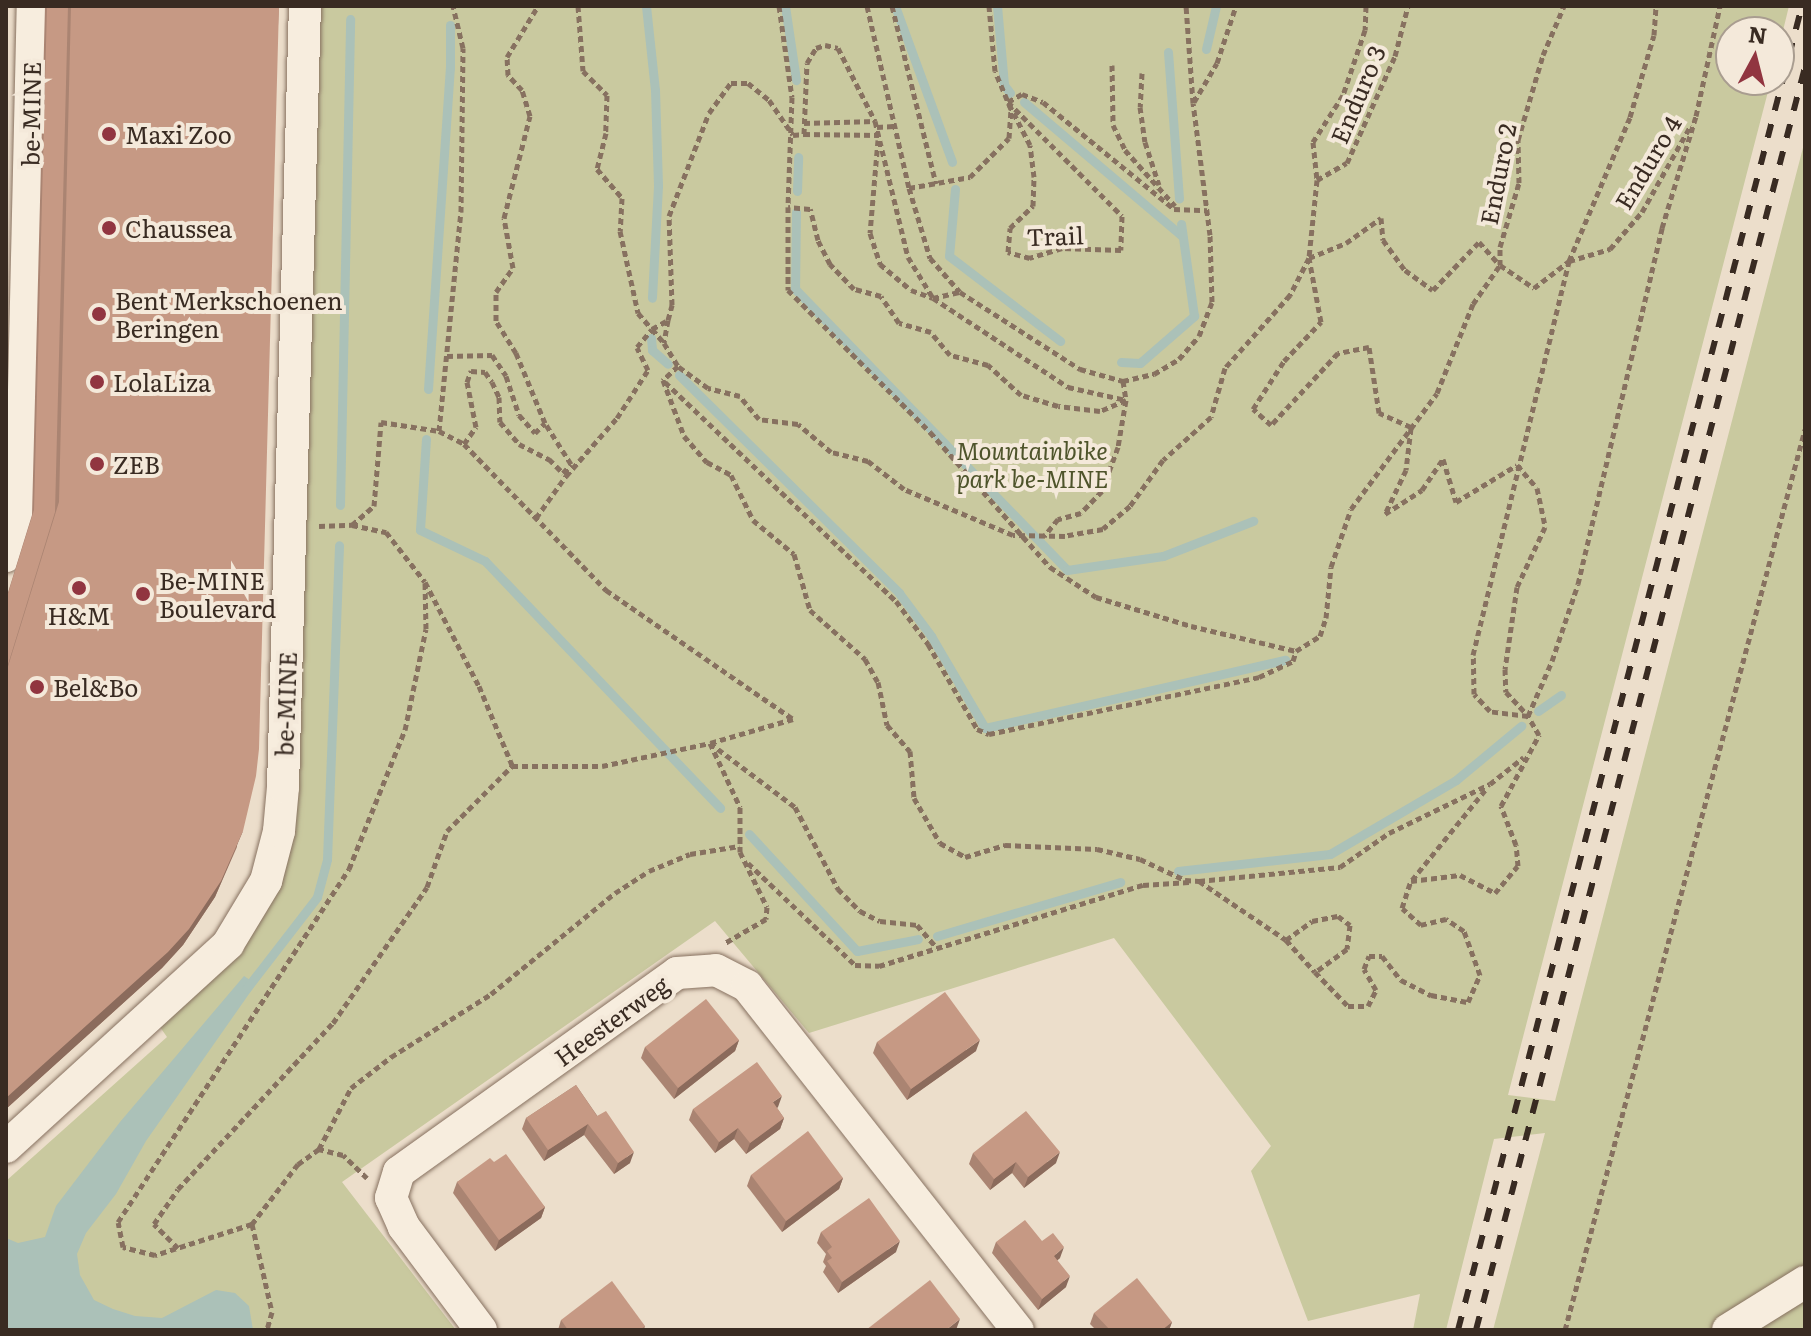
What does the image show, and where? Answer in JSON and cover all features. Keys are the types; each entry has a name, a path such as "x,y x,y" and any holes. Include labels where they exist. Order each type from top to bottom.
{"street":[{"name":"be-MINE","path":"6,556 15,527 22,478 33,6"},
{"name":"be-MINE","path":"6,1147 228,944 266,881 279,831 283,787 305,6"},
{"name":"Heesterweg","path":"395,1185 399,1172 677,973 716,970 747,986 1018,1330"},
{"path":"395,1185 391,1198 404,1227 481,1330"},
{"path":"1728,1330 1805,1282"}],"path":[{"path":"439,431 461,212 463,48 453,6"},
{"path":"464,444 476,427 467,382 471,371 485,372 499,397 500,422 519,444 549,459 563,473 571,464 545,423 516,353 496,321 496,292 513,268 504,218 530,116 522,90 508,75 507,57 538,6"},
{"path":"578,6 583,71 607,95 606,133 597,169 622,198 620,231 638,313 664,343 678,366 708,388 740,396 759,419 798,424 831,452 868,461 904,489 942,508 959,511 980,524 1041,536 1103,529 1130,506 1163,460 1211,417 1225,368 1290,295 1309,258"},
{"path":"779,6 793,135 788,207 788,290 930,432 1025,535 1050,567 1096,597 1191,626 1296,651"},
{"path":"867,6 909,188 930,258 960,292 1080,369 1123,381 1154,374 1179,359 1199,336 1212,302 1207,210 1193,103 1186,6"},
{"path":"892,6 936,184"},
{"path":"909,188 970,177 1009,138 1011,109 995,71 989,6"},
{"path":"1193,103 1217,63 1236,6"},
{"path":"1366,6 1365,30 1343,95 1313,142 1317,180 1309,258 1321,322 1284,361 1253,409 1271,425 1338,353 1369,347 1379,413 1411,427 1406,470 1385,514 1422,490 1443,459 1456,502 1517,465"},
{"name":"Enduro 3","path":"1317,180 1347,163 1395,56 1408,6"},
{"name":"Enduro 2","path":"663,380 896,601 928,644 977,729 989,734 1259,677 1293,661 1296,651 1320,636 1326,618 1331,567 1351,509 1437,393 1473,304 1500,265 1500,247 1519,183 1518,140 1543,55 1564,6"},
{"path":"1528,716 1490,711 1482,703 1474,694 1473,655 1569,261 1630,117 1654,35 1656,6"},
{"path":"1528,716 1552,661 1578,584 1662,228 1696,116 1720,6"},
{"path":"804,134 807,63 816,48 825,45 838,48 876,124 908,257 933,298"},
{"path":"1112,65 1113,125 1125,150 1180,211"},
{"path":"1142,73 1140,107 1145,142 1160,190"},
{"path":"664,343 672,305 669,216 709,113 731,83 748,83 769,100 793,135"},
{"path":"1008,102 1022,94 1043,102 1180,211 1207,210"},
{"name":"Trail","path":"1008,102 1122,216 1121,250 1062,248 1030,258 1008,252 1010,228 1033,206 1034,177 1030,145 1008,102"},
{"name":"Enduro 4","path":"1309,258 1346,243 1381,218 1383,240 1405,270 1433,290 1479,242 1500,265 1534,288 1569,261 1610,249 1642,212 1696,116"},
{"path":"804,123 894,126"},
{"path":"793,135 879,135"},
{"path":"879,135 870,233 880,264 911,290 933,298 1068,387 1126,400"},
{"path":"788,207 810,209 818,240 830,264 854,289 881,296 899,323 931,332 950,355 988,365 1021,395 1058,406 1100,411 1126,400"},
{"path":"933,298 960,292"},
{"path":"536,518 617,418 648,370 637,347 652,329 668,320"},
{"path":"447,356 492,355 506,376 519,415 535,433 545,423"},
{"path":"678,366 663,380 684,436 707,462 731,475 753,520 794,554 810,610 865,659 878,682 887,725 910,751 914,798 940,843 965,857 1005,845 1097,849 1140,859 1185,880 1199,881 1286,940 1348,1006 1368,1006 1376,990 1364,969 1369,956 1382,956 1401,980 1431,995 1468,1002 1480,975 1464,931 1446,919 1421,925 1402,908 1411,881 1490,784"},
{"path":"1041,536 1058,519 1081,513 1102,491 1118,447 1126,400 1123,381"},
{"path":"178,1248 154,1224 170,1201 333,1023 427,887 447,831 512,766 602,766 710,743 793,719 606,590 464,444 439,431 381,422 374,506 352,525"},
{"path":"1565,1330 1805,429"},
{"path":"1411,881 1460,875 1495,893 1518,866 1516,845 1501,806 1539,735 1528,716 1506,692 1505,669 1517,587 1545,527 1537,488 1517,465"},
{"path":"290,527 352,525 386,532 425,582 479,686 512,766"},
{"path":"425,582 426,629 405,730 349,869 118,1222 123,1247 155,1255 252,1224 298,1164 319,1149 351,1088 391,1057 491,994 615,893 649,871 690,854 740,849"},
{"path":"710,743 740,807 740,849 767,907 766,919 733,937"},
{"path":"710,743 795,807 838,889 860,911 880,921 917,925 937,948"},
{"path":"740,849 855,965 879,966 1143,885 1340,867 1389,833 1490,784 1527,755"},
{"path":"1286,940 1312,921 1338,916 1350,925 1347,949 1315,972"},
{"path":"319,1149 343,1155 368,1179 395,1185"},
{"path":"252,1224 272,1312 267,1330"}],"green space":[{"name":"Mountainbike park be-MINE","path":"318,6 1789,6 1787,16 1715,16 1715,96 1767,96 1508,1095 1555,1101 1805,140 1805,1330 1493,1330 1545,1133 1494,1139 1446,1330 1413,1330 1420,1294 1308,1321 1251,1171 1271,1146 1114,938 809,1033 715,921 342,1182 456,1330 6,1330 6,1181 167,1037 160,1027 231,961 267,911 286,863"}],"shaded area":[{"path":"244,976 256,984 146,1141 116,1194 86,1233 77,1254 80,1275 94,1300 113,1309 135,1316 162,1318 216,1290 235,1293 249,1306 253,1330 6,1330 6,1238 18,1243 45,1237 56,1206 120,1122"}],"building":[{"path":"47,6 68,6 55,512 6,671 6,600 34,510"},
{"name":"Be-MINE Boulevard","path":"71,6 279,6 259,749 243,831 221,881 189,929 168,952 6,1098 6,673 59,502"},
{"path":"945,992 980,1040 911,1089 877,1042"},
{"path":"706,999 739,1040 678,1088 645,1047"},
{"path":"757,1062 782,1096 773,1102 784,1118 750,1143 738,1128 719,1142 693,1109"},
{"path":"576,1085 597,1116 606,1111 634,1152 618,1163 588,1124 548,1150 526,1118"},
{"path":"1026,1111 1060,1152 1028,1177 1016,1162 994,1179 973,1153"},
{"path":"808,1131 843,1178 786,1221 751,1175"},
{"path":"506,1154 545,1207 499,1240 457,1182 490,1158 494,1162"},
{"path":"869,1198 900,1241 842,1282 827,1261 832,1258 827,1251 832,1247 821,1232"},
{"path":"1025,1220 1042,1241 1053,1233 1064,1247 1054,1256 1070,1276 1042,1299 996,1242"},
{"path":"1137,1278 1172,1322 1162,1330 1110,1330 1094,1313"},
{"path":"930,1280 960,1319 946,1330 866,1330"},
{"path":"612,1281 645,1326 640,1330 568,1330 561,1320"}],"waterway":[{"path":"646,6 655,90 658,186 652,298"},
{"path":"785,6 796,80"},
{"path":"895,6 952,162"},
{"path":"997,6 1004,85 1010,93"},
{"path":"1206,49 1216,6"},
{"path":"340,505 350,19"},
{"path":"428,389 450,68 450,25"},
{"path":"1168,52 1179,199"},
{"path":"1024,102 1182,236"},
{"path":"797,191 798,157"},
{"path":"955,189 949,256 1060,341"},
{"path":"796,212 795,289 1067,570 1163,556 1253,521"},
{"path":"1121,362 1140,363 1194,316 1181,224"},
{"path":"651,338 652,350 668,364"},
{"path":"679,375 899,593 931,636 985,728 1285,660"},
{"path":"426,439 420,530 485,561 720,808"},
{"path":"246,989 317,897 327,859 339,545"},
{"path":"1538,711 1561,695"},
{"path":"1178,871 1330,854 1456,780 1521,726"},
{"path":"749,834 857,951 918,939"},
{"path":"937,936 1120,882"}],"railway":[{"path":"1458,1330 1802,6"},
{"path":"1476,1330 1805,67"}],"place":[{"name":"Maxi Zoo","path":"109,134"},
{"name":"Chaussea","path":"109,228"},
{"name":"Bent Merkschoenen Beringen","path":"99,314"},
{"name":"LolaLiza","path":"97,382"},
{"name":"ZEB","path":"97,464"},
{"name":"H&M","path":"79,588"},
{"name":"Be-MINE Boulevard","path":"143,594"},
{"name":"Bel&Bo","path":"37,687"}]}
